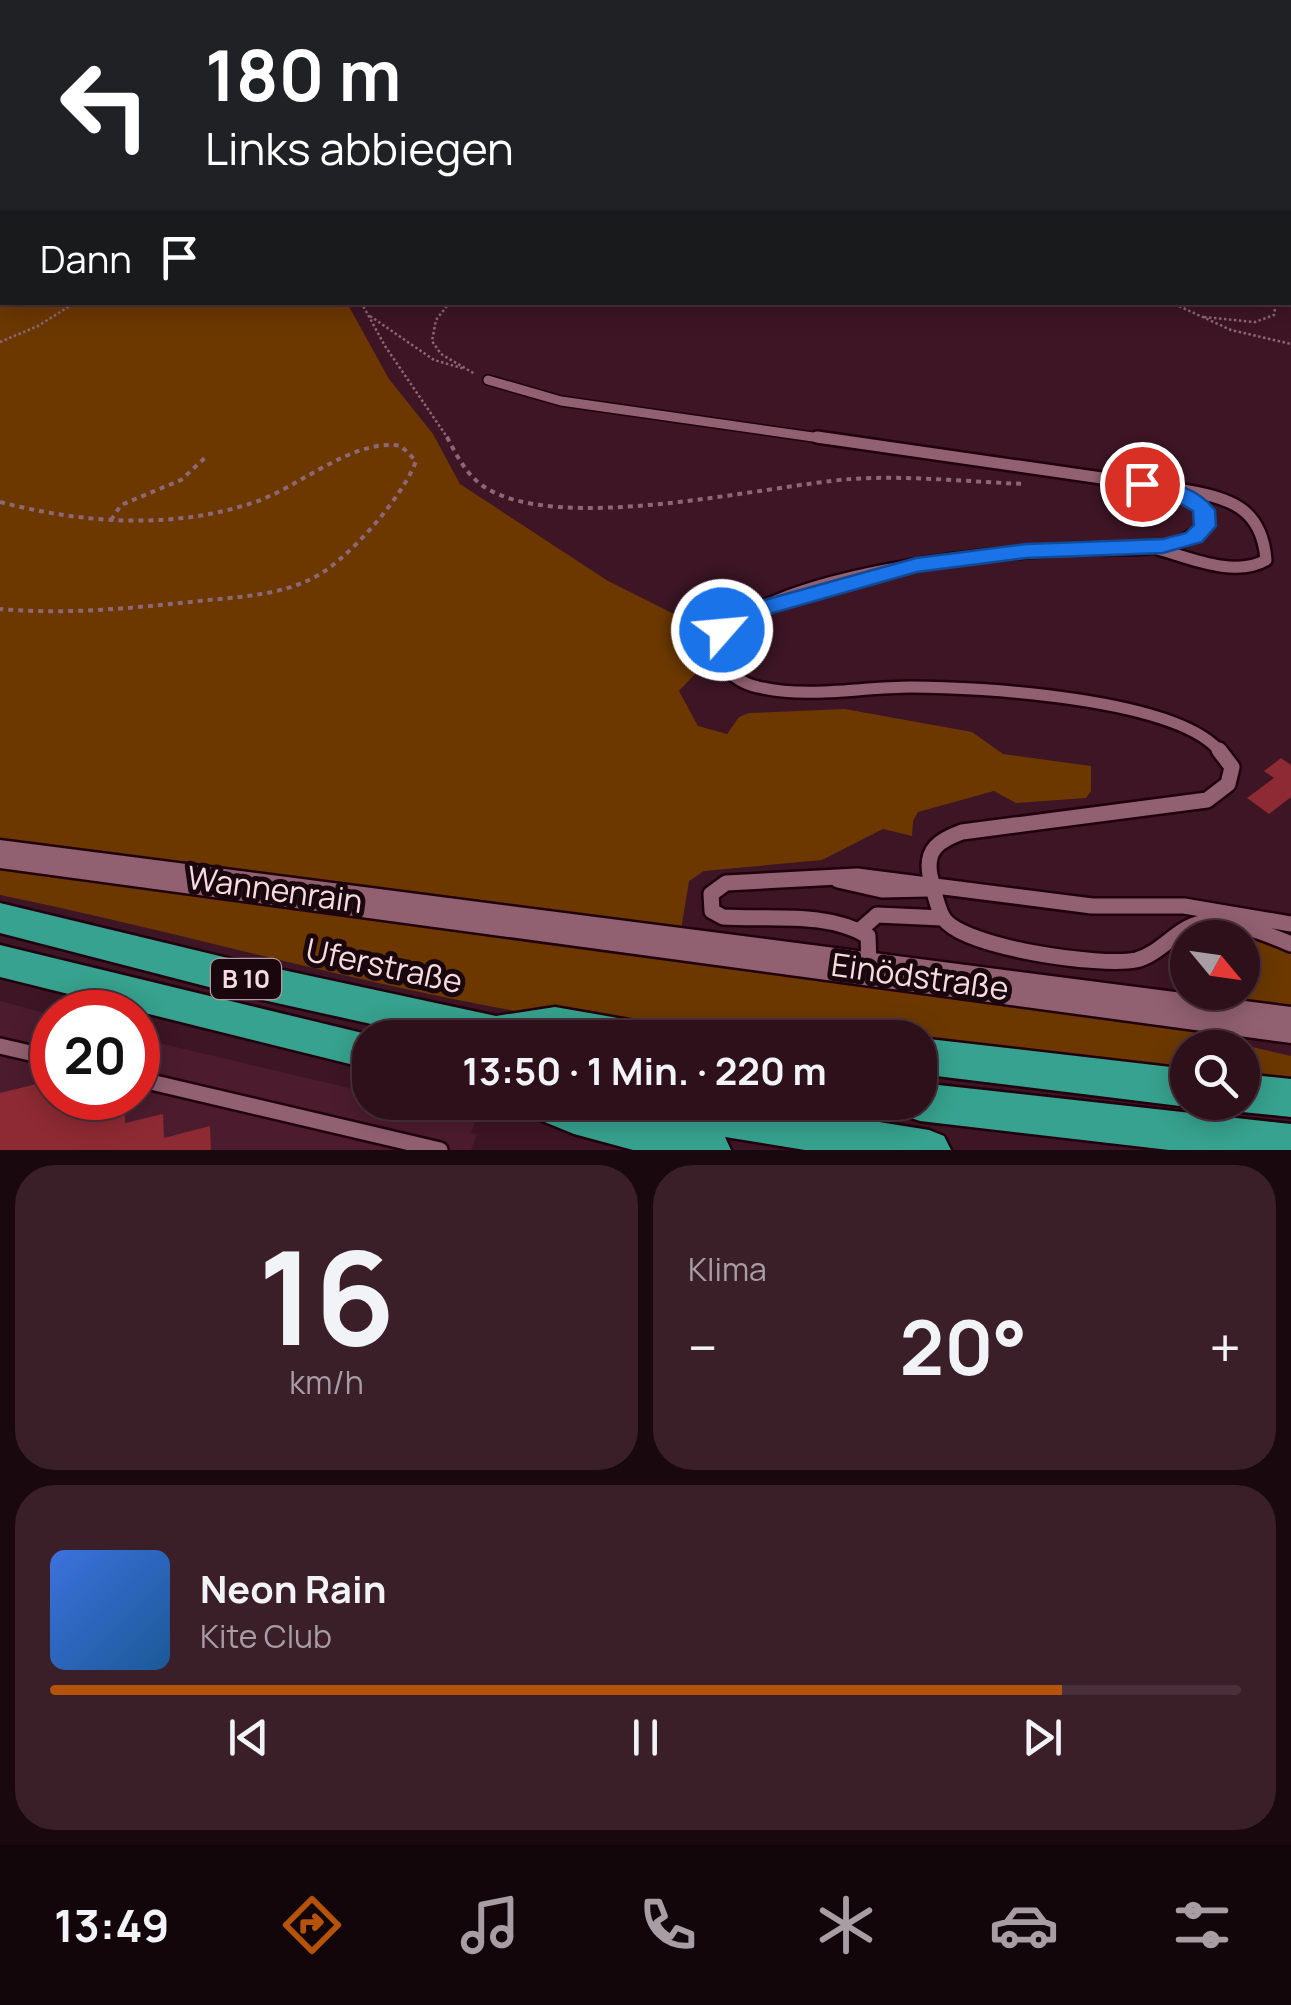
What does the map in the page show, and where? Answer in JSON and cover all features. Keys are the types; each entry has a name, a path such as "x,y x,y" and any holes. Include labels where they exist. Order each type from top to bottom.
{"highway":[{"name":"Uferstraße","path":"0,918 232,976 436,1020"},
{"name":"B 10","path":"0,960 242,1023 352,1047"},
{"path":"937,1058 1170,1086"},
{"path":"1260,1095 1291,1098"},
{"path":"937,1104 1291,1144"},
{"path":"593,1120 709,1150"},
{"path":"741,1120 930,1150"}],"street":[{"name":"Wannenrain","path":"0,854 550,928"},
{"name":"Einödstraße","path":"550,928 1291,1026"}],"lane":[{"path":"488,380 561,401 750,425 1213,495 1244,507 1257,522 1266,560 1258,567 1241,568 1151,547"},
{"path":"943,918 928,856 934,846 953,834 1200,803 1220,794 1228,784 1232,767 1228,756 1207,737 1180,725 1056,698 938,688 760,688 736,679 722,666 715,651 718,635 732,620 747,613 916,565 1026,551 1151,547 1194,538 1206,522 1204,510 1164,487"},
{"path":"868,970 868,939 860,930 839,924 723,918 710,907 713,890 726,883 829,876 1109,908 1184,906 1291,924"},
{"path":"860,930 880,914 943,918 977,937 1091,962 1141,958 1201,923 1253,930 1291,944"},
{"path":"0,1046 30,1053"},
{"path":"160,1083 440,1150"}],"path":[{"path":"0,342 71,305"},
{"path":"362,305 471,476 489,489 523,500 570,508 610,508 831,480 884,478 1014,485 1063,475"},
{"path":"365,312 434,360 465,370 441,354 432,342 436,320 448,305"},
{"path":"1176,305 1244,334 1291,344"},
{"path":"1197,316 1262,321 1274,315 1276,305"},
{"path":"0,502 58,516 111,520 211,512 254,503 293,488 354,453 380,445 406,448 416,461 410,478 338,561 299,584 264,594 104,612 53,614 0,608"},
{"path":"111,520 121,505 182,480 208,454"}],"shaded area":[{"path":"0,305 348,305 389,379 433,434 460,484 608,581 696,625 689,640 697,672 679,691 698,726 727,734 739,717 749,713 845,709 972,732 1003,754 1091,766 1091,791 1086,798 1016,803 994,791 918,812 912,836 883,829 822,860 704,871 689,881 681,930 0,841"},
{"path":"0,864 1201,1030 1170,1030 1170,1075 937,1050 937,1020 572,1020 329,972 0,895"},
{"path":"1260,942 1291,953 1291,1010 1260,1006"},
{"path":"0,1001 30,1009 30,1120 160,1120 160,1043 352,1089 352,1120 475,1120 471,1133 477,1134 471,1150 0,1150"},
{"path":"1260,1049 1291,1056 1291,1087 1260,1084"}],"building":[{"path":"1281,758 1291,765 1291,797 1269,814 1247,798 1274,778 1264,771"},
{"path":"30,1086 30,1120 125,1123 160,1120 163,1114 164,1138 210,1126 211,1150 0,1150 0,1093"}],"route":[{"path":"722,630 747,613 916,565 1026,551 1163,546 1199,534 1206,522 1200,505 1171,489 1142,484"}]}
